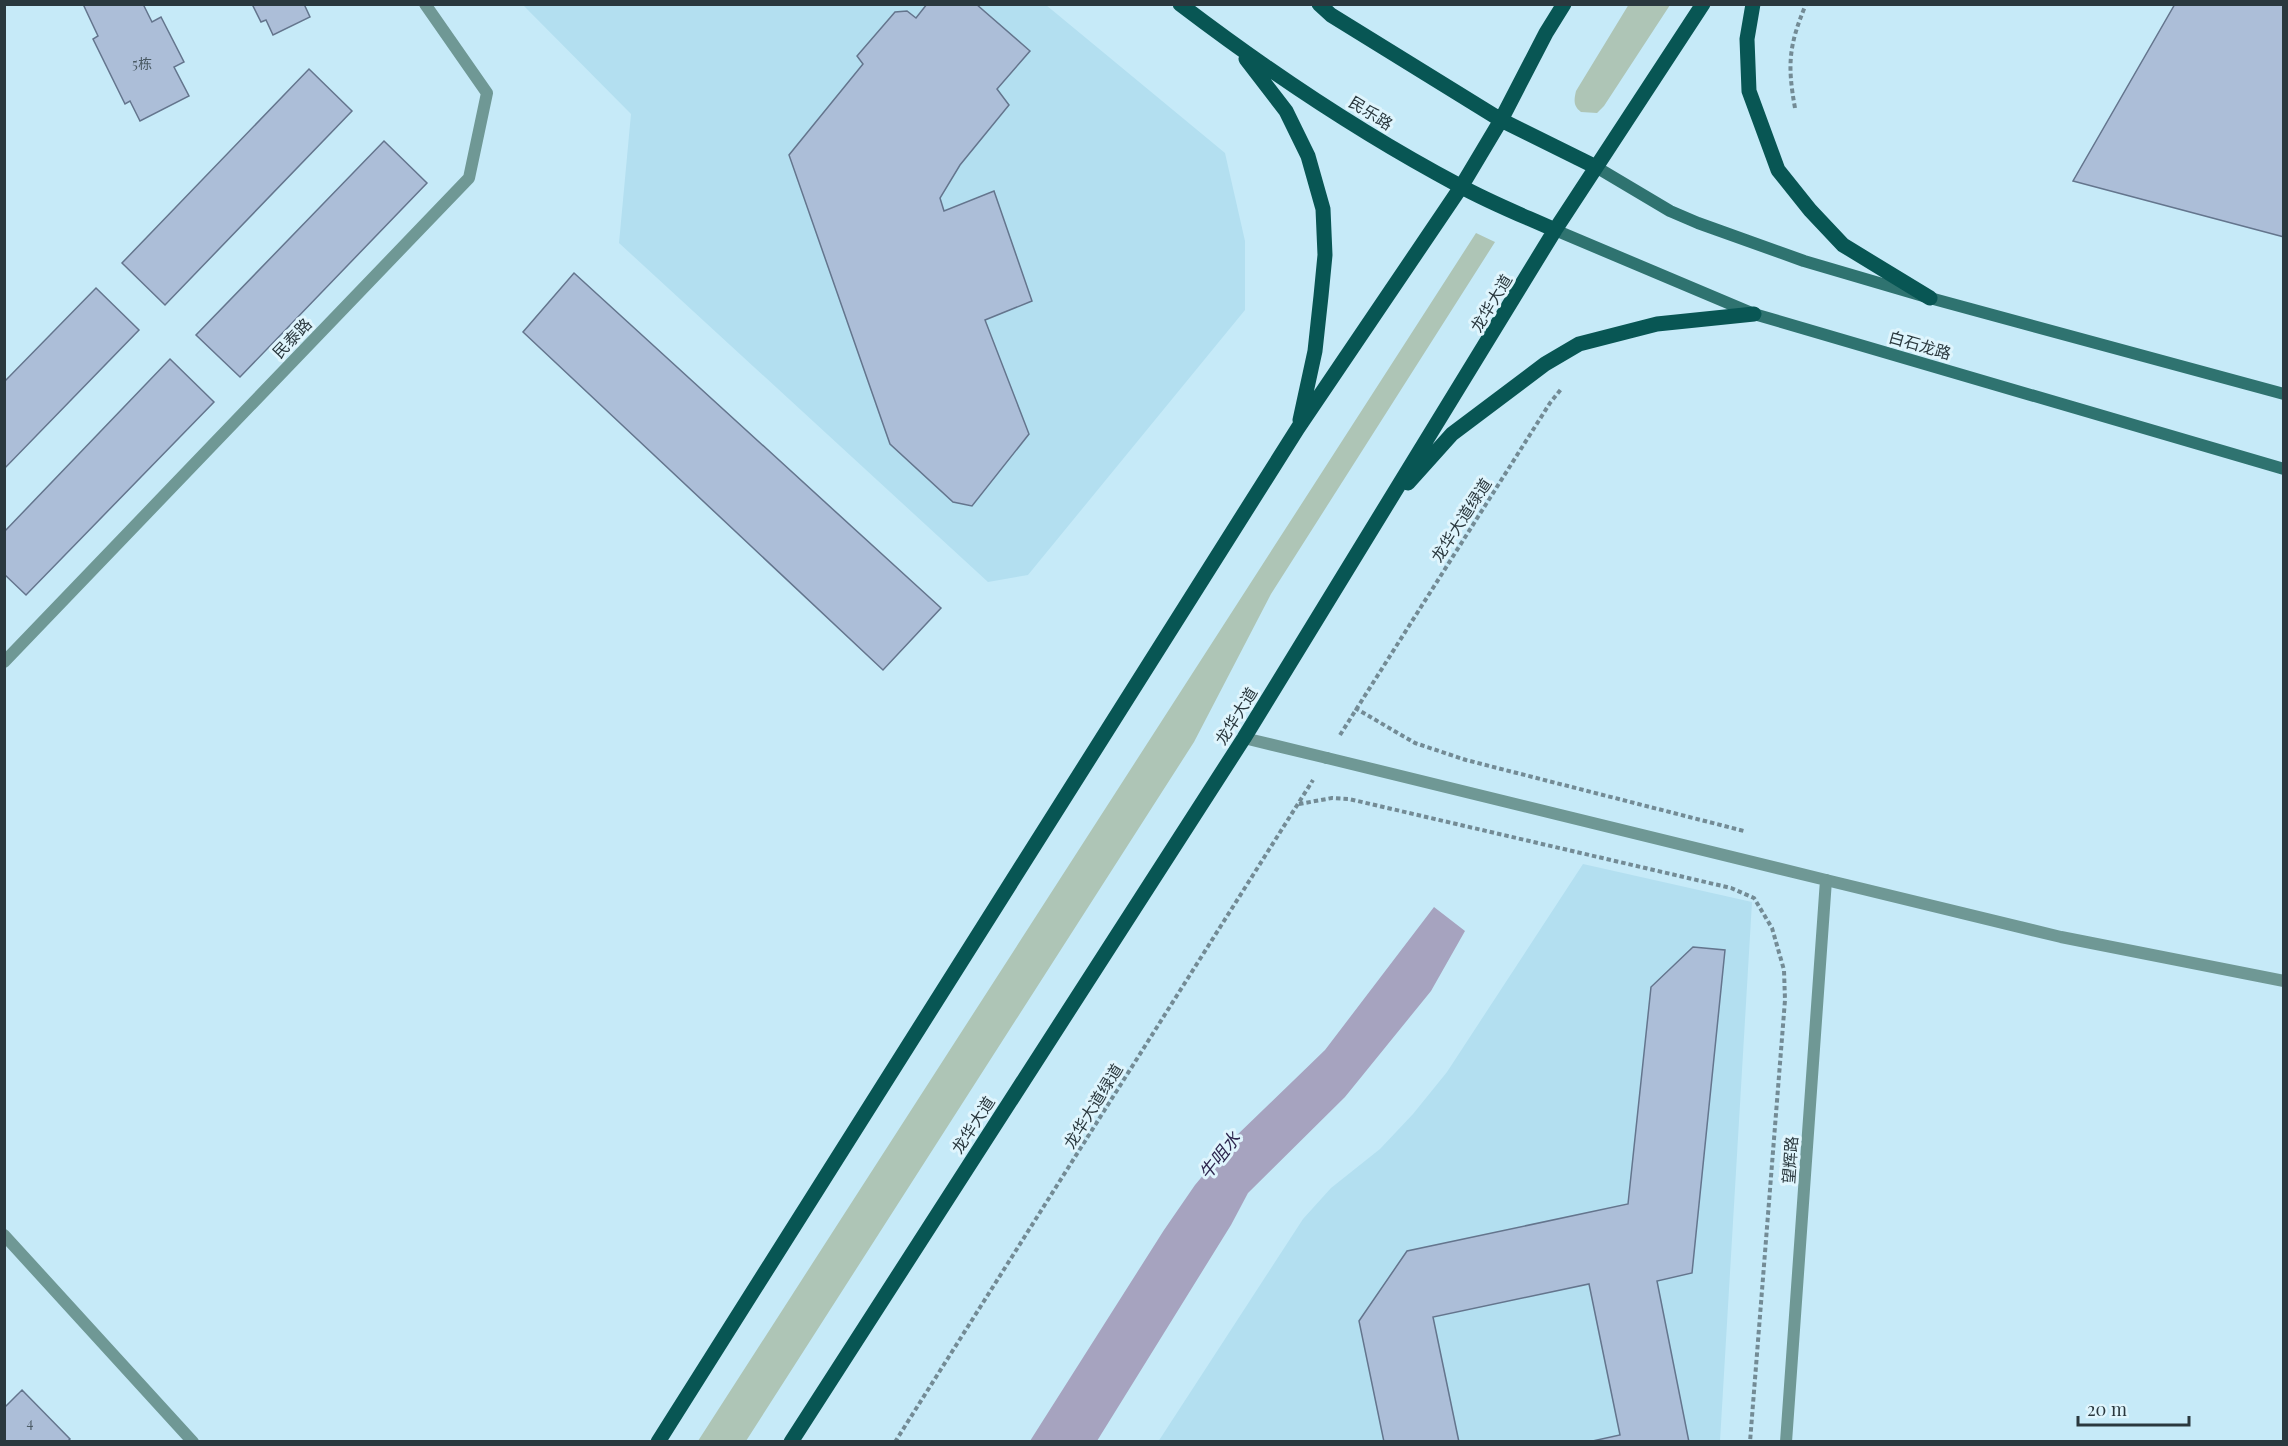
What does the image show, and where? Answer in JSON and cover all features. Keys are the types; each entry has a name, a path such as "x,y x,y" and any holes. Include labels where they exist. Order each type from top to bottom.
{"main road":[{"name":"民乐路","path":"1180,4 1239,49 1360,129 1461,187 1556,230"},
{"path":"1319,4 1331,15 1502,120 1596,167 1670,211 1698,223 1804,261 1930,298 2283,394"},
{"path":"658,1442 1298,428 1461,187 1502,120 1546,33 1564,4"},
{"name":"龙华大道","path":"791,1442 1244,738 1556,230 1703,4"},
{"path":"1753,4 1748,39 1749,91 1778,171 1843,245 1930,298"},
{"path":"1239,49 1286,111 1308,156 1323,209 1325,255 1322,296 1315,351 1298,428"},
{"name":"白石龙路","path":"1556,230 1754,314 2283,469"},
{"path":"1381,512 1452,434 1545,364 1579,344 1657,324 1754,314"}],"street":[{"name":"民泰路","path":"4,662 469,178 486,93 425,4"},
{"path":"1244,738 2061,937 2283,981"},
{"name":"望辉路","path":"1786,1442 1826,880"},
{"path":"4,1235 193,1442"}],"path":[{"path":"1795,108 1789,76 1792,46 1806,4"},
{"name":"龙华大道绿道","path":"1348,720 1550,403 1565,384"},
{"path":"1355,708 1415,743 1466,760 1750,833"},
{"name":"龙华大道绿道","path":"895,1442 1311,783"},
{"path":"1298,805 1332,798 1349,799 1731,888 1754,898 1772,928 1784,970 1785,1000 1750,1442"}],"shaded area":[{"path":"523,5 1046,5 1225,153 1245,241 1245,310 1028,575 988,582 619,243 631,114"},
{"path":"1583,864 1752,902 1720,1441 1158,1442 1303,1219 1331,1188 1380,1149 1413,1114 1447,1072"}],"green space":[{"path":"1629,4 1670,5 1604,106 1597,113 1581,112 1575,103 1576,91"},
{"path":"1476,233 1495,242 1271,594 1194,742 746,1441 698,1441"}],"water":[{"name":"牛咀水","path":"1434,907 1465,931 1431,991 1345,1097 1248,1193 1231,1225 1097,1441 1030,1441 1195,1185 1235,1137 1325,1050"}],"building":[{"path":"83,4 143,4 152,22 161,17 184,62 174,67 189,96 140,121 130,101 125,104 93,39 98,36"},
{"path":"252,4 304,4 310,17 273,35 266,20 261,22"},
{"path":"927,4 976,4 1030,51 997,89 1009,105 960,165 940,198 944,211 994,191 1032,301 985,320 1029,434 972,506 953,502 890,444 789,155 863,64 857,56 895,12 907,11 916,18"},
{"path":"2175,4 2284,4 2284,237 2073,181"},
{"path":"309,69 352,111 165,305 122,263"},
{"path":"384,141 427,183 240,377 196,335"},
{"path":"574,273 941,608 883,670 523,332"},
{"path":"96,288 139,330 4,469 4,382"},
{"path":"170,359 214,402 26,595 4,574 4,532"},
{"path":"1693,947 1725,950 1692,1273 1657,1281 1689,1442 1588,1442 1620,1435 1589,1284 1433,1317 1459,1442 1384,1442 1359,1321 1407,1251 1628,1204 1651,987"},
{"path":"22,1390 70,1439 67,1442 4,1442 4,1408"}]}
